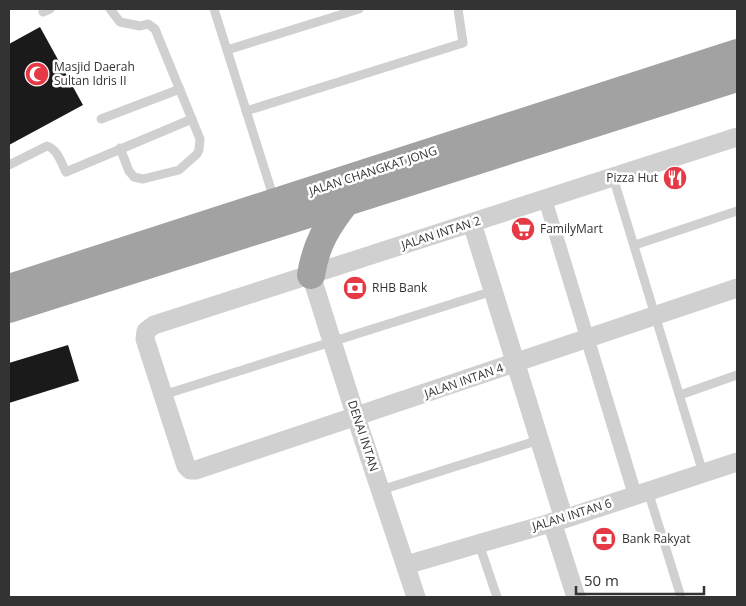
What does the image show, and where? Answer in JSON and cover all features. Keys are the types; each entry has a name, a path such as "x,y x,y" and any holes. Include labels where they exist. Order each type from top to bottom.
{"highway":[{"name":"JALAN CHANGKAT JONG","path":"10,292 275,203 737,53"},
{"name":"JALAN CHANGKAT JONG","path":"10,292 346,202 737,78"},
{"path":"311,275 314,259 324,232 346,202"}],"street":[{"name":"JALAN INTAN 2","path":"163,395 145,339 146,331 154,326 737,137"},
{"path":"545,199 589,338 642,493"},
{"path":"472,223 539,440 576,597"},
{"name":"DENAI INTAN","path":"311,275 416,597"},
{"name":"JALAN INTAN 4","path":"163,395 186,466 190,470 196,470 737,288"},
{"name":"JALAN INTAN 6","path":"406,565 480,544 703,473 737,464"}],"lane":[{"path":"110,9 120,22 140,26 148,24 155,29 200,139 199,150 179,170 143,179 134,177 129,171 120,148"},
{"path":"214,9 275,203"},
{"path":"227,50 359,9"},
{"path":"246,112 463,43 458,9"},
{"path":"101,119 180,89"},
{"path":"9,165 47,146 52,148 58,155 66,172 192,119"},
{"path":"613,177 703,473"},
{"path":"634,245 737,211"},
{"path":"163,395 494,291"},
{"path":"680,394 737,375"},
{"path":"381,490 539,440"},
{"path":"642,493 681,597"},
{"path":"480,544 497,597"}],"building":[{"name":"Masjid Daerah Sultan Idris II","path":"40,27 83,105 9,145 9,44"},
{"path":"68,345 79,381 9,403 9,363"}],"place":[{"name":"Masjid Daerah Sultan Idris II","path":"37,74"},
{"name":"Pizza Hut","path":"675,178"},
{"name":"FamilyMart","path":"523,229"},
{"name":"RHB Bank","path":"355,288"},
{"name":"Bank Rakyat","path":"604,539"}]}
